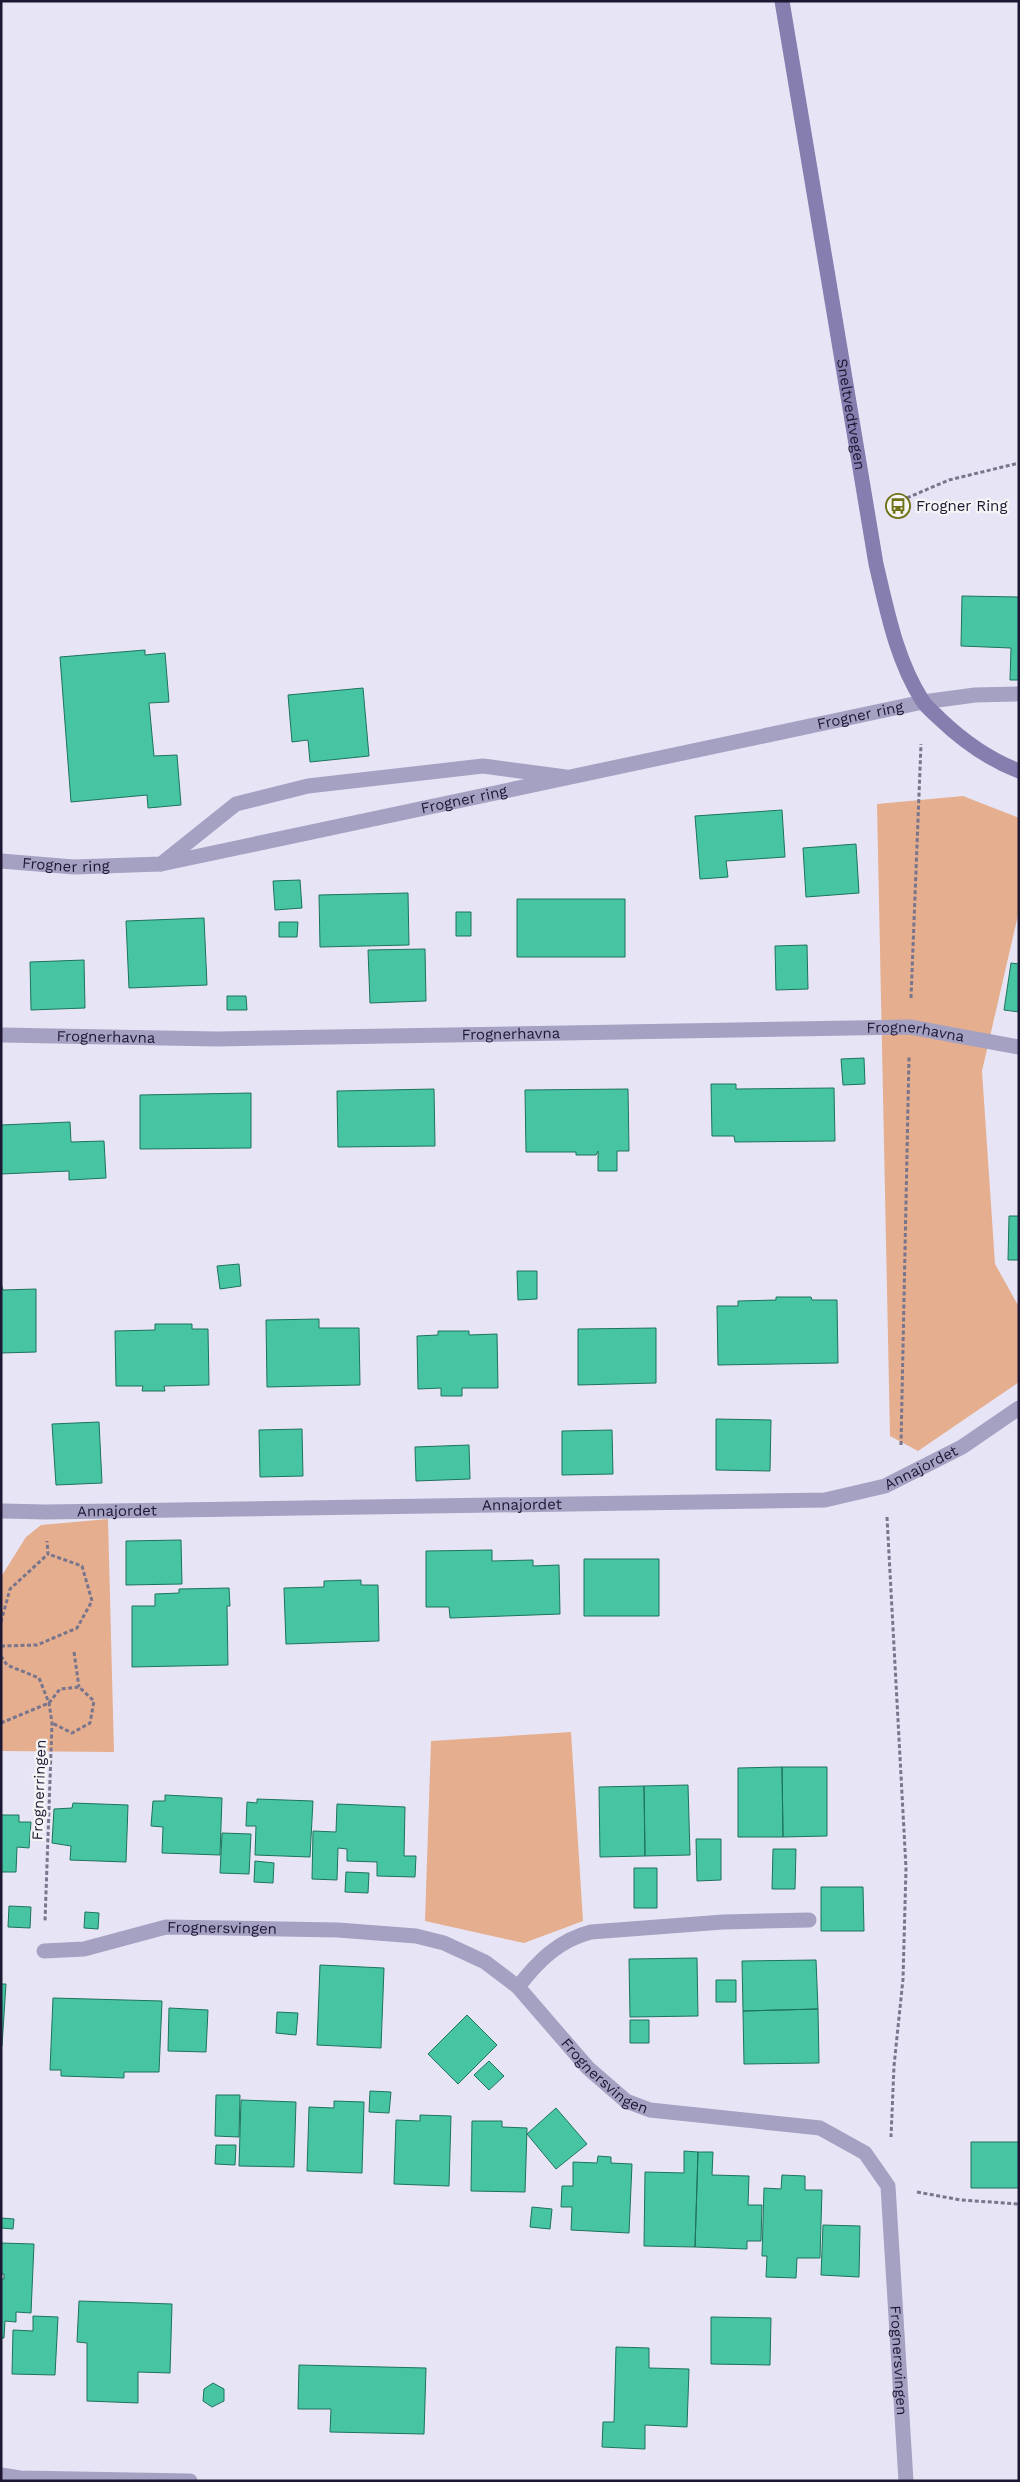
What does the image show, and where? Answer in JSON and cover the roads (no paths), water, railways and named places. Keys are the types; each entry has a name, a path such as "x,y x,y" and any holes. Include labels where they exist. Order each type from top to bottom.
{"main road":[{"name":"Sneltvedtvegen","path":"782,1 867,515 890,625 905,668 923,702 956,735 983,755 1019,771"}],"street":[{"name":"Frogner ring","path":"1,861 74,867 160,864 923,702 975,695 1019,694"},
{"path":"160,864 236,804 308,786 482,766 568,778"},
{"name":"Frognerhavna","path":"1,1034 217,1039 910,1027 1019,1047"},
{"name":"Annajordet","path":"3,1511 46,1512 825,1500 885,1486 962,1447 1019,1408"},
{"path":"518,1988 536,1964 548,1953 577,1936 591,1932 723,1922 809,1920"},
{"name":"Frognersvingen","path":"44,1951 84,1949 166,1927 358,1931 416,1936 444,1943 485,1962 518,1988 588,2068 626,2101 650,2110 820,2128 865,2154 888,2186 906,2481"},
{"path":"1,2475 20,2478 190,2481"}],"place":[{"name":"Frogner Ring","path":"898,506"}]}
